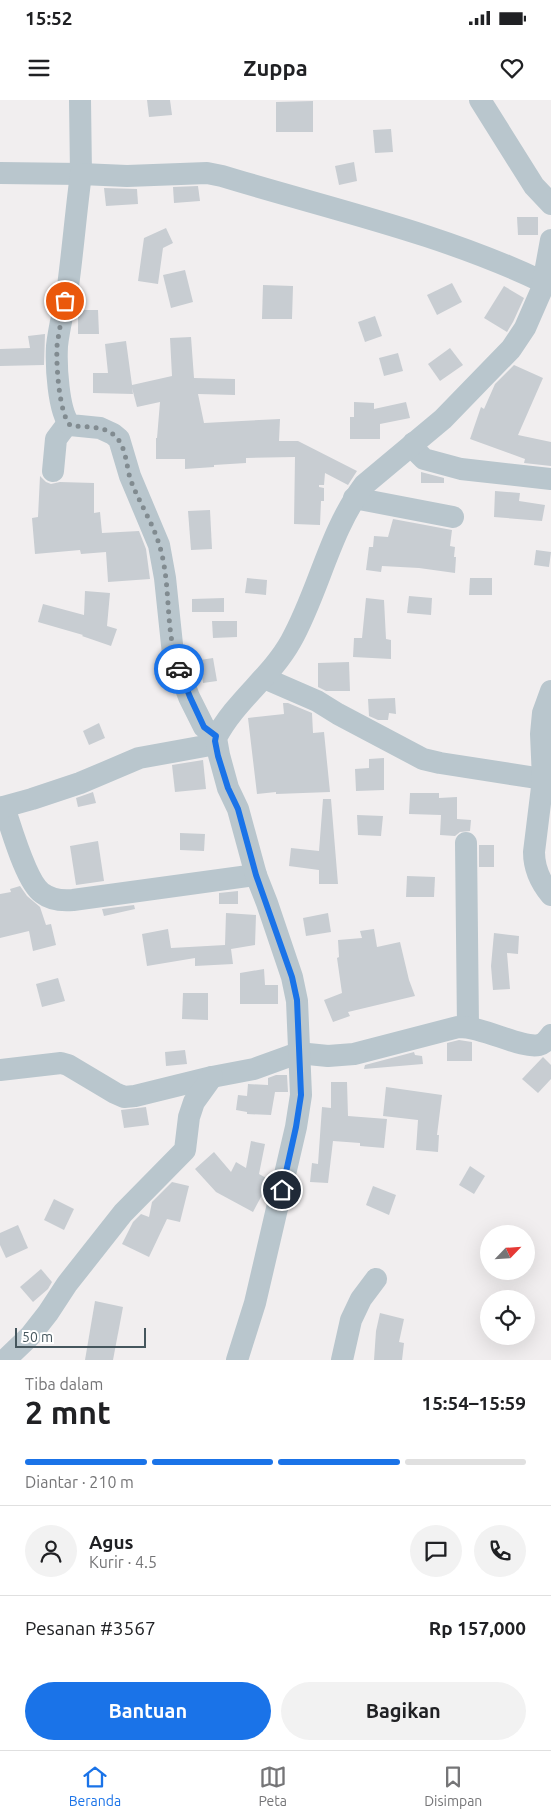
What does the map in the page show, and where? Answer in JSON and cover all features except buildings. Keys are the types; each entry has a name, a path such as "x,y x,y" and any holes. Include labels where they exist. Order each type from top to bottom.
{"street":[{"path":"80,100 81,174 68,285 57,347 63,413 70,425 100,428 118,440 130,476 159,545 165,578 173,654 204,727 216,740 228,788 238,809 256,875 292,977 297,1000 301,1095 296,1127 256,1303 236,1360"},
{"path":"480,100 534,186 551,204"},
{"path":"0,173 127,176 207,173 222,176 359,215 458,246 500,262 545,287"},
{"path":"256,875 72,900 54,899 37,889 20,854 2,807 80,783 133,760 216,740 230,717 280,660 292,640 336,534 354,498 364,485 442,419 511,349 525,328 545,287 551,240"},
{"path":"53,471 56,439 68,423"},
{"path":"413,443 417,452 424,459 461,469 551,479"},
{"path":"354,498 453,517"},
{"path":"264,678 317,701 423,759 543,779"},
{"path":"551,691 544,712 541,734 543,779 534,852 534,863 546,889 551,895"},
{"path":"466,843 468,1027"},
{"path":"0,1070 60,1063 68,1064 96,1083 124,1097 254,1069 298,1053 328,1056 354,1054 458,1027 480,1029 525,1044 534,1045 541,1045 551,1035"},
{"path":"5,1360 30,1336 67,1284 123,1213 185,1150 189,1117 194,1102 212,1077"},
{"path":"342,1360 351,1320 361,1299 376,1279"}],"way so far":[{"path":"65,301 57,347 63,413 70,425 100,428 113,434 118,440 130,476 159,545 165,578 173,654 179,669"}],"route":[{"path":"179,669 204,727 216,736 218,756 228,788 238,809 256,875 292,977 297,1000 301,1095 282,1190"}]}
